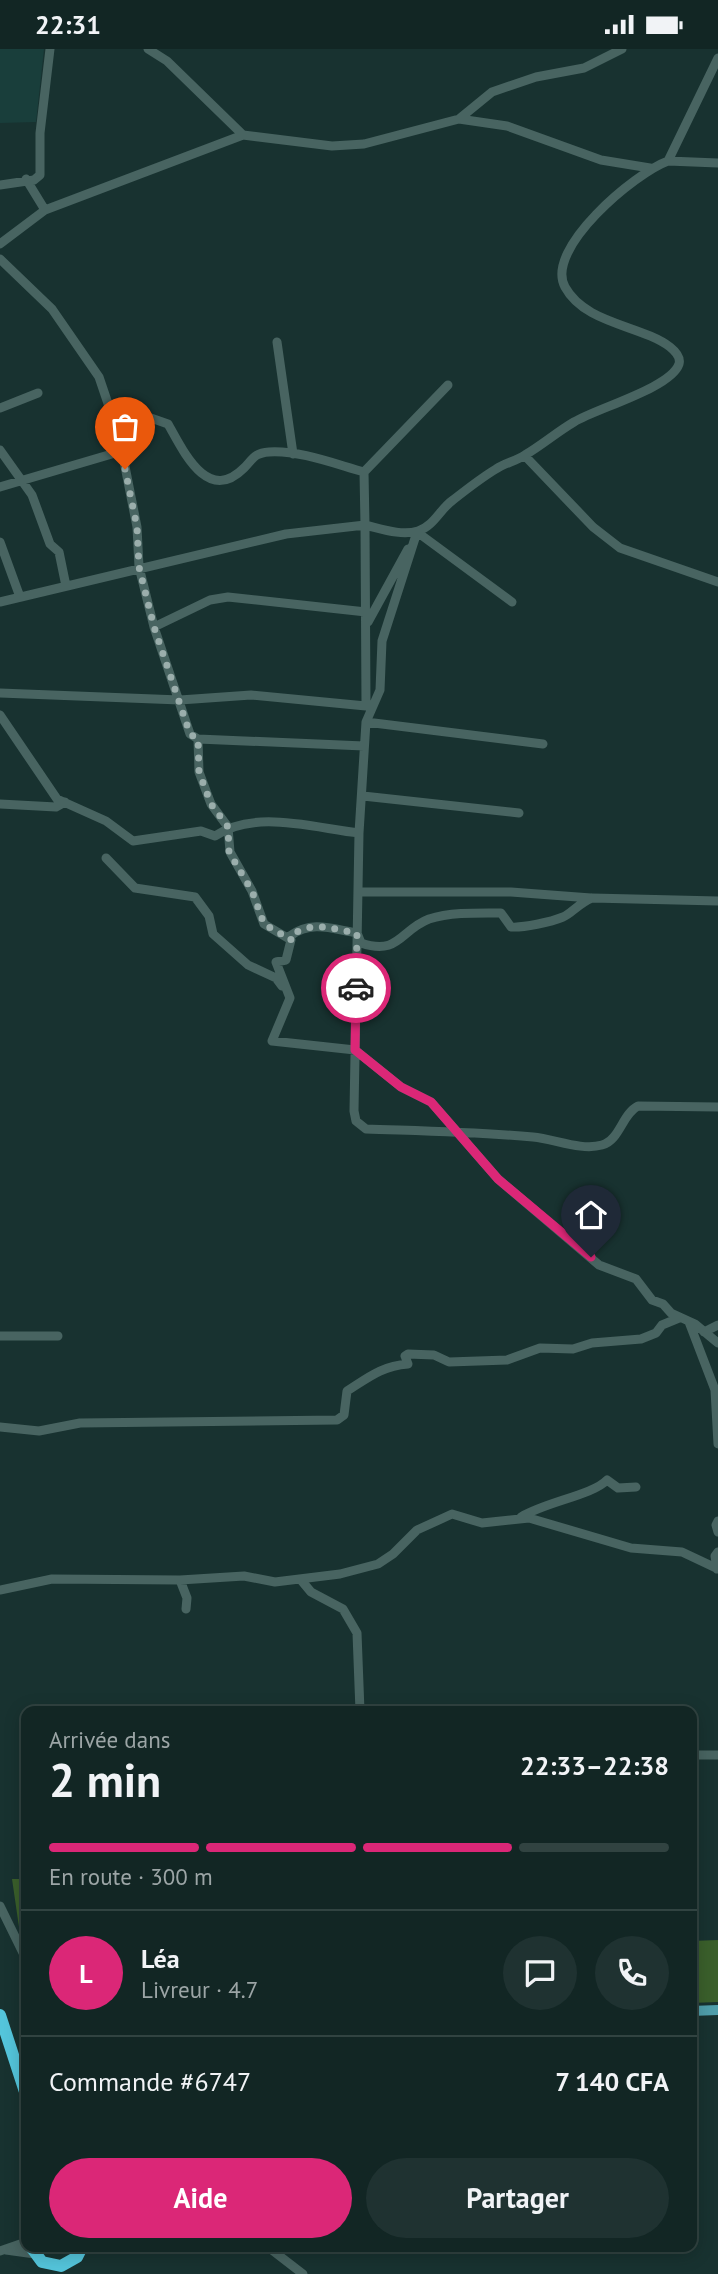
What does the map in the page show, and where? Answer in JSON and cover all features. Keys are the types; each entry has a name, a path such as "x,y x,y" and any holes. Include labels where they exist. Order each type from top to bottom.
{"highway":[{"path":"0,2015 21,2080"},
{"path":"34,2252 52,2270 70,2268 79,2252"}],"main road":[{"path":"697,2011 718,2010"}],"street":[{"path":"0,185 34,180 40,175 40,132 50,49"},
{"path":"148,49 167,61 243,135"},
{"path":"459,119 492,92 536,77 584,68 622,49"},
{"path":"668,161 718,58"},
{"path":"0,244 45,210 243,135 332,146 364,144 459,119 507,126 601,160 650,168"},
{"path":"0,602 286,534 366,525 388,531 417,532 429,526 460,494 497,468 525,456 593,410 670,378 679,365 678,356 668,345 600,318 574,299 560,276 560,265 568,247 599,213 650,168 668,161 718,163"},
{"path":"26,180 45,210"},
{"path":"0,259 29,290 52,309 94,366 116,423 137,527 139,567 154,627 190,734 198,739 364,746"},
{"path":"277,342 293,454"},
{"path":"0,693 180,700 251,695 366,706 364,472 448,385"},
{"path":"0,408 38,393"},
{"path":"116,423 148,417 168,424 190,464 201,475 215,480 232,478 253,455 267,451 293,454 364,472"},
{"path":"0,450 32,495 50,544 59,552 66,586"},
{"path":"0,487 122,451"},
{"path":"525,456 593,527 620,548 718,582"},
{"path":"417,532 512,602"},
{"path":"366,628 370,613 417,532"},
{"path":"417,532 382,641 380,689 366,722 359,833 354,1111 356,1121 366,1129 537,1137 588,1146 604,1145 628,1114 638,1106 718,1107"},
{"path":"0,542 20,597"},
{"path":"154,627 210,600 228,597 366,612"},
{"path":"0,715 51,793 106,821 133,841 201,831 215,836 228,827 251,821 359,833"},
{"path":"366,722 543,744"},
{"path":"198,739 199,772 211,804 228,827 229,852 252,891 264,924 291,940"},
{"path":"363,796 519,813"},
{"path":"0,804 57,807 65,802"},
{"path":"106,857 135,888 195,897 209,916 213,934 248,965 275,978 290,998 272,1041 355,1050 401,1087 431,1102 498,1179 599,1265 636,1279 652,1300 663,1304 718,1343"},
{"path":"360,893 511,892 592,898 718,901"},
{"path":"357,933 361,943 384,947 392,945 426,921 484,913 501,913 511,927 522,927 565,917 577,904 592,898"},
{"path":"287,993 276,962 286,960 290,936 315,924 357,933"},
{"path":"0,1427 39,1431 80,1423 337,1420 344,1415 347,1391 365,1383 380,1369 408,1364 405,1356 408,1354 434,1355 449,1362 507,1360 540,1348 573,1349 592,1343 641,1339 656,1333 662,1325 684,1320"},
{"path":"684,1320 715,1389 718,1420 715,1430 718,1444"},
{"path":"704,1332 718,1325"},
{"path":"0,1336 58,1336"},
{"path":"0,1590 52,1579 180,1580 244,1576 275,1582 359,1571 378,1564 393,1554 417,1530 452,1514 482,1523 506,1523 564,1497 600,1487 607,1480 618,1489 636,1487"},
{"path":"520,1517 631,1548 682,1552 718,1569"},
{"path":"718,1521 718,1543"},
{"path":"718,1552 715,1556 718,1569"},
{"path":"180,1580 187,1598 187,1609"},
{"path":"300,1580 311,1592 343,1609 357,1633 360,1706"},
{"path":"697,1755 718,1755"},
{"path":"0,1906 21,1949"},
{"path":"3,2251 21,2244"},
{"path":"3,2251 21,2251"},
{"path":"0,2260 3,2251"},
{"path":"274,2252 303,2274"}],"shaded area":[{"path":"0,49 44,49 36,122 0,123"}],"green space":[{"path":"12,1879 21,1879 21,1933"},
{"path":"718,1940 718,2002 697,2003 697,1941"}],"way so far":[{"path":"125,469 137,527 139,567 154,627 190,734 198,739 199,772 211,804 228,827 229,852 252,891 264,924 280,935 291,940 290,936 308,925 315,924 357,933 356,988"}],"route":[{"path":"356,988 355,1050 401,1087 431,1102 498,1179 591,1257"}]}
